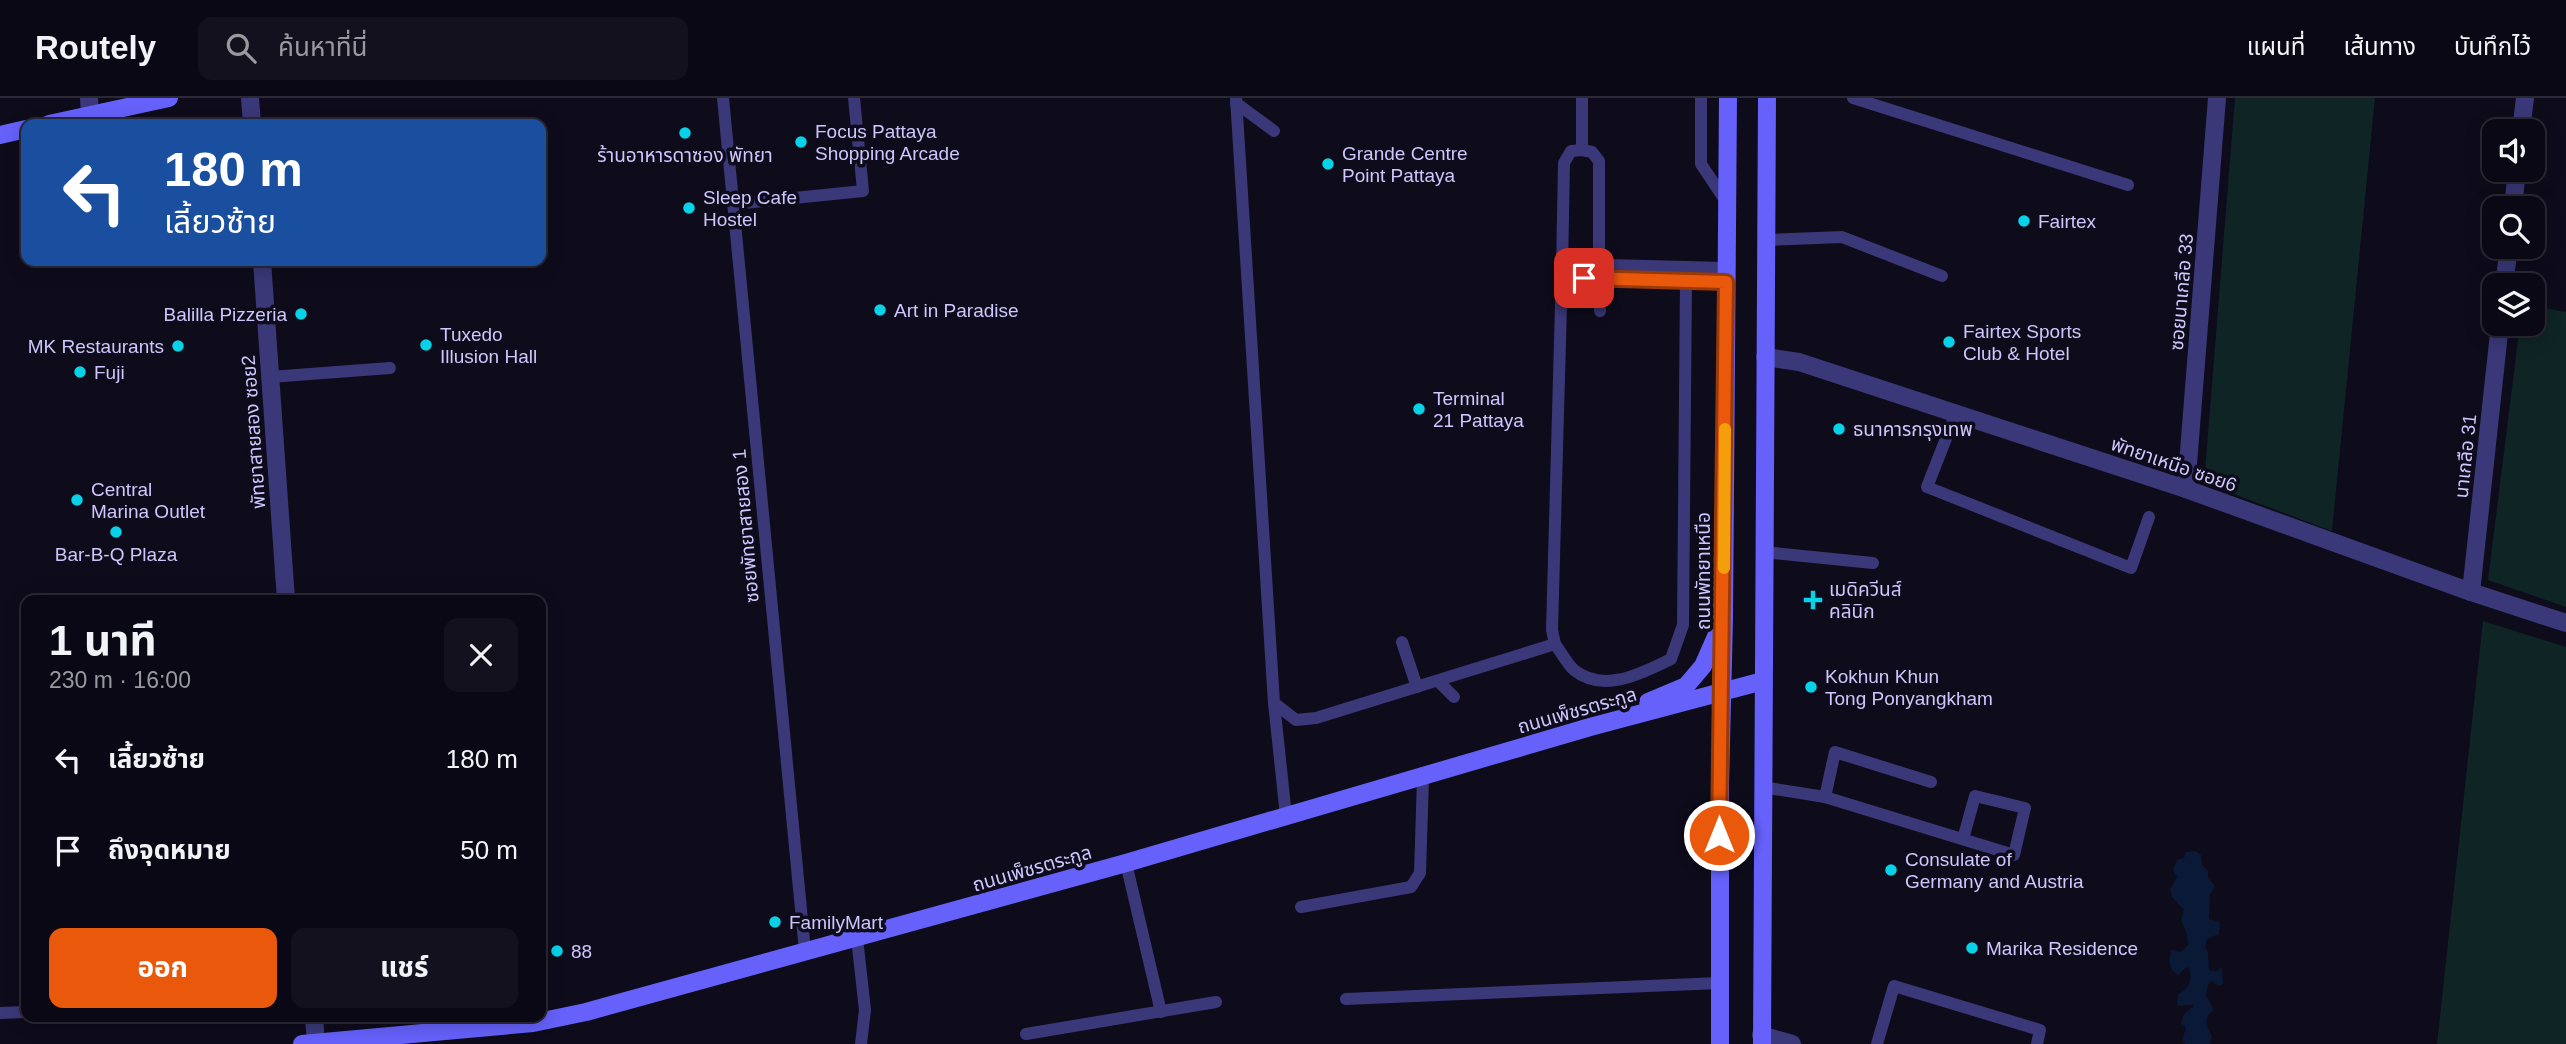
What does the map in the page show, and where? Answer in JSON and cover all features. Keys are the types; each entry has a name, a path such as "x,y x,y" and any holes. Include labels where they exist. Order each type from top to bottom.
{"main road":[{"path":"60,119 90,106 169,98"},
{"name":"ถนนพัทยาเหนือ","path":"1720,1044 1720,786 1728,98"},
{"path":"1761,1039 1767,98"},
{"path":"0,135 21,130"},
{"path":"1590,727 1686,686 1703,666 1724,618"},
{"name":"ถนนเพ็ชรตระกูล","path":"546,1021 586,1013 1126,863 1590,727 1763,681"},
{"name":"ถนนเพ็ชรตระกูล","path":"311,1044 451,1037 538,1022"}],"street":[{"path":"250,98 252,119"},
{"name":"ซอยนาเกลือ 33","path":"2186,489 2217,98"},
{"path":"2522,119 2525,98"},
{"name":"พัทยาสายสอง ซอย2","path":"262,266 286,595"},
{"name":"นาเกลือ 31","path":"2471,592 2499,336"},
{"name":"พัทยาเหนือ ซอย6","path":"1765,357 1799,362 2186,489 2471,592 2566,623"},
{"path":"311,1044 313,1022"},
{"path":"1761,1039 1792,1044"}],"lane":[{"name":"ซอยพัทยาสายสอง 1","path":"723,98 805,951"},
{"path":"734,204 863,191 854,98"},
{"path":"1582,98 1582,150"},
{"path":"1701,98 1701,164 1727,204"},
{"path":"1853,98 2128,185"},
{"path":"1236,101 1274,131"},
{"path":"1236,101 1274,703 1286,816"},
{"path":"1686,281 1683,625 1671,659 1641,674 1601,682 1574,670 1555,644 1552,630 1564,163 1571,151 1592,152 1599,161 1599,254 1602,261 1608,265 1726,275"},
{"path":"1766,240 1842,237 1942,276"},
{"path":"1562,269 1569,278 1686,281 1726,275"},
{"path":"1598,279 1600,311"},
{"path":"270,377 390,368"},
{"path":"1956,414 1927,487 2132,568 2149,517"},
{"path":"1764,552 1873,563"},
{"path":"1402,642 1417,687"},
{"path":"1274,703 1296,720 1316,718 1555,644"},
{"path":"1438,681 1454,697"},
{"path":"1825,797 1835,752 1931,782"},
{"path":"1301,907 1411,887 1416,882 1420,873 1423,778"},
{"path":"1762,787 1825,797 2014,855 2025,808 1975,796 1963,839"},
{"path":"1126,863 1161,1012"},
{"path":"857,938 865,1010 862,1044"},
{"path":"1346,999 1719,983"},
{"path":"1877,1044 1895,986 2040,1030 2037,1044"},
{"path":"1026,1034 1216,1002"},
{"path":"0,1013 21,1012"}],"green space":[{"path":"2235,98 2375,98 2332,531 2204,483"},
{"path":"2545,308 2566,312 2566,607 2488,580 2518,336 2545,336"},
{"path":"2483,621 2566,647 2566,1044 2437,1044"}],"water":[{"path":"2195,851 2201,855 2202,865 2215,886 2210,895 2209,919 2220,922 2219,934 2207,939 2205,948 2208,952 2209,970 2216,971 2222,967 2223,984 2219,986 2212,981 2208,984 2206,995 2214,1010 2207,1019 2212,1036 2210,1044 2185,1044 2182,1040 2186,1028 2181,1026 2182,1019 2193,1005 2177,1006 2178,994 2188,986 2190,975 2188,966 2178,975 2170,964 2171,949 2181,952 2188,945 2181,920 2184,910 2172,897 2170,890 2177,877 2173,870 2177,860 2184,858 2186,852"}],"slow traffic":[{"path":"1724,568 1725,429"}],"place":[{"name":"ร้านอาหารดาซอง พัทยา","path":"685,133"},
{"name":"Focus Pattaya Shopping Arcade","path":"801,142"},
{"name":"Grande Centre Point Pattaya","path":"1328,164"},
{"name":"Sleep Cafe Hostel","path":"689,208"},
{"name":"Fairtex","path":"2024,221"},
{"name":"Art in Paradise","path":"880,310"},
{"name":"Balilla Pizzeria","path":"301,314"},
{"name":"Fairtex Sports Club & Hotel","path":"1949,342"},
{"name":"Tuxedo Illusion Hall","path":"426,345"},
{"name":"MK Restaurants","path":"178,346"},
{"name":"Fuji","path":"80,372"},
{"name":"Terminal 21 Pattaya","path":"1419,409"},
{"name":"ธนาคารกรุงเทพ","path":"1839,429"},
{"name":"Central Marina Outlet","path":"77,500"},
{"name":"Bar-B-Q Plaza","path":"116,532"},
{"name":"เมดิควีนส์ คลินิก","path":"1813,600"},
{"name":"Kokhun Khun Tong Ponyangkham","path":"1811,687"},
{"name":"Consulate of Germany and Austria","path":"1891,870"},
{"name":"FamilyMart","path":"775,922"},
{"name":"Marika Residence","path":"1972,948"},
{"name":"88","path":"557,951"}],"route":[{"path":"1584,278 1726,282 1724,618 1719,835"}]}
